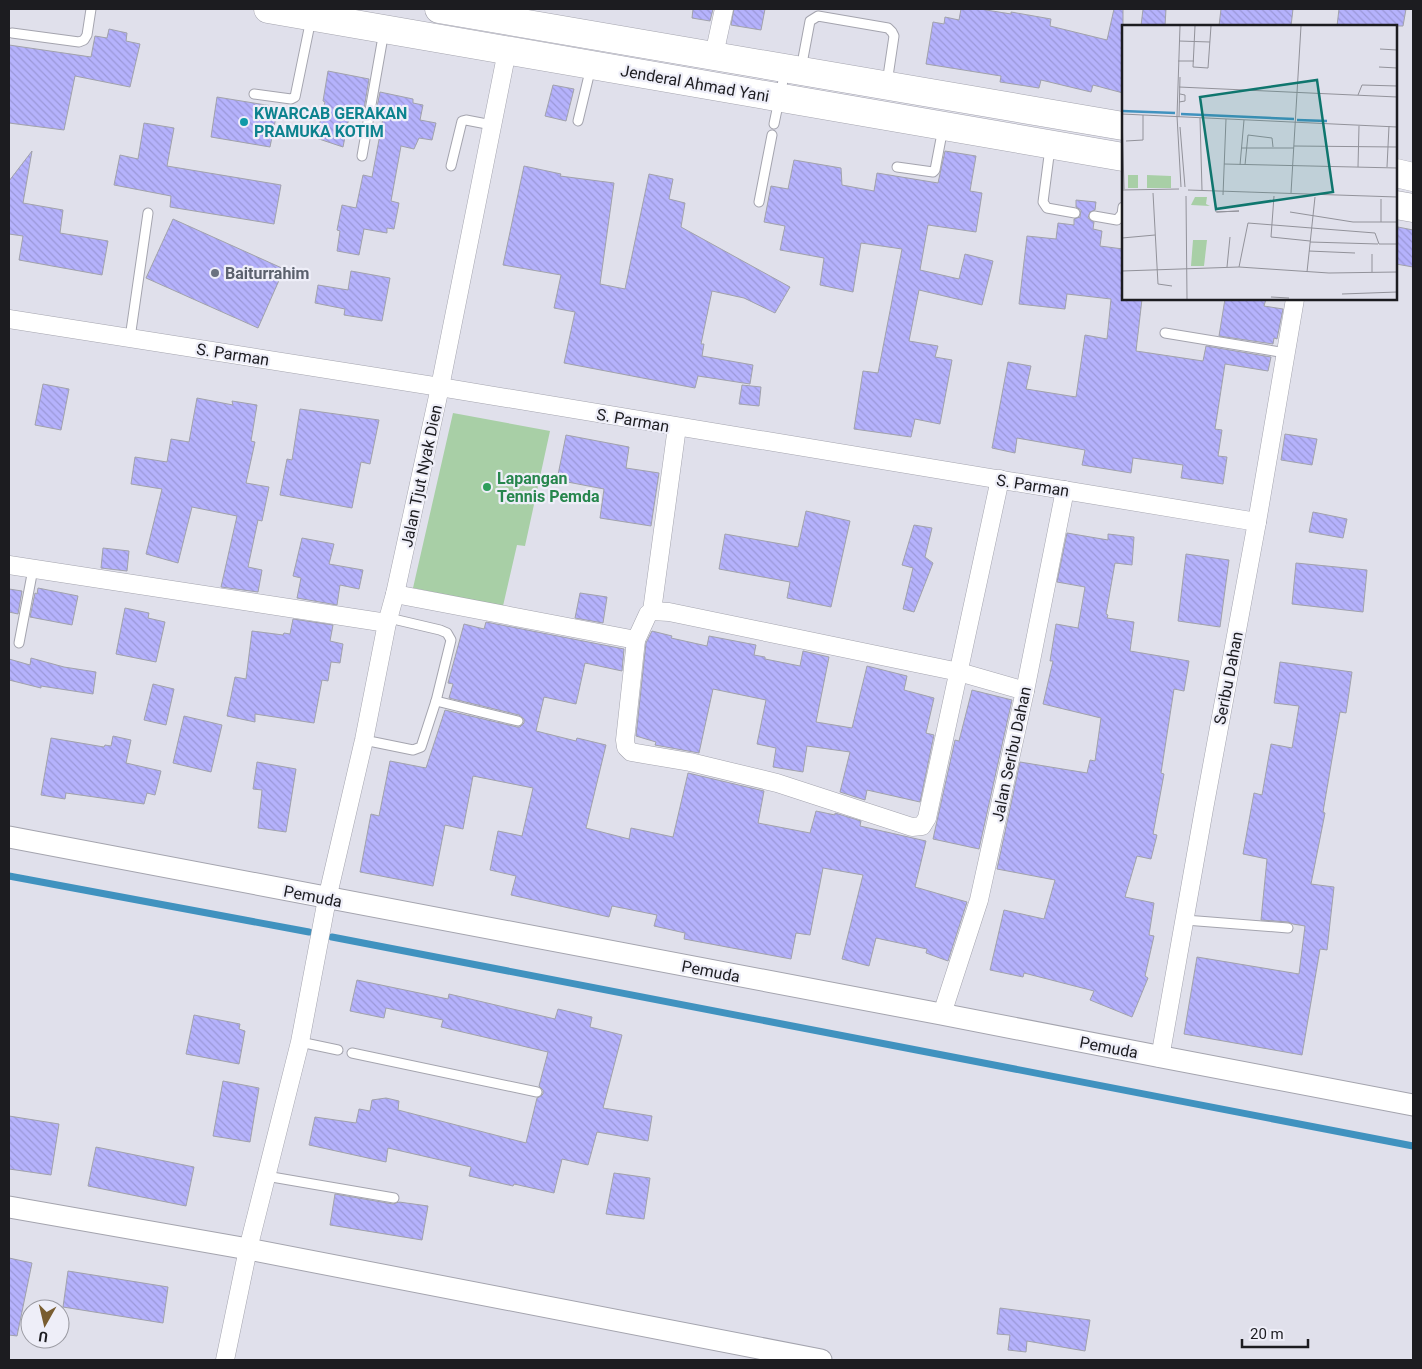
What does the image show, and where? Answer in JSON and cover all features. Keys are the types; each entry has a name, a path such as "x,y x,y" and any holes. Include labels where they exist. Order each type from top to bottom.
{"highway":[{"name":"Jenderal Ahmad Yani","path":"268,9 1122,157"},
{"name":"Jenderal Ahmad Yani","path":"450,10 1122,126"},
{"path":"1397,173 1413,176"},
{"path":"1397,205 1413,208"}],"street":[{"path":"714,55 724,9"},
{"name":"Jalan Tjut Nyak Dien","path":"225,1360 248,1249 300,1042 327,899 364,740 388,621 440,387 507,51"},
{"name":"Seribu Dahan","path":"1160,1058 1257,522 1295,300"},
{"name":"S. Parman","path":"9,319 440,387 1257,522"},
{"path":"677,427 652,611 646,618 636,640 625,740 626,747 631,752 690,762 777,783 912,827 922,826 927,818 1000,479"},
{"name":"Jalan Seribu Dahan","path":"942,1014 979,900 1025,691 1065,490"},
{"path":"9,565 388,621"},
{"path":"395,594 636,640"},
{"path":"652,611 679,614 959,672 1025,691"},
{"name":"Pemuda","path":"9,838 1413,1105"},
{"path":"9,1207 248,1249 821,1360"}],"lane":[{"path":"12,33 79,42 84,40 87,35 91,9"},
{"path":"254,94 291,99 295,97 311,16"},
{"path":"774,124 780,98 793,70 810,21 818,16 888,28 892,32 894,36 886,85"},
{"path":"362,156 384,28"},
{"path":"578,121 591,65"},
{"path":"451,166 462,121 466,120 492,125"},
{"path":"897,167 933,172 944,125"},
{"path":"759,202 772,135"},
{"path":"1051,144 1044,202 1047,208 1075,213"},
{"path":"130,338 148,213"},
{"path":"1094,216 1117,220 1122,214"},
{"path":"1165,333 1286,353"},
{"path":"20,644 33,569"},
{"path":"364,740 413,750 422,747 451,640 447,634 440,630 388,621"},
{"path":"436,701 518,721"},
{"path":"1185,920 1288,928"},
{"path":"300,1042 338,1050"},
{"path":"352,1053 536,1092"},
{"path":"266,1176 394,1198"}],"green space":[{"name":"Lapangan Tennis Pemda","path":"453,413 550,431 525,546 517,545 503,606 413,588"}],"building":[{"path":"693,9 713,9 710,21 692,18"},
{"path":"734,9 765,9 761,30 731,25"},
{"path":"961,9 980,9 1011,14 1011,12 1051,19 1050,26 1107,40 1114,9 1123,9 1122,93 1093,85 1091,92 1041,80 1039,88 1000,82 1001,76 926,64 933,22 944,24 945,17 959,20"},
{"path":"1143,9 1166,9 1165,25 1141,25"},
{"path":"1221,9 1293,9 1291,25 1219,25"},
{"path":"1339,9 1406,9 1403,26 1337,25"},
{"path":"109,29 127,33 126,41 140,44 130,87 75,76 64,130 9,123 9,45 91,57 95,36 107,38"},
{"path":"328,71 369,79 364,109 351,107 343,147 316,138 325,102 323,101"},
{"path":"553,85 574,89 566,121 545,116"},
{"path":"380,92 413,99 413,103 423,105 420,120 436,123 432,140 419,138 414,149 401,146 391,201 399,203 394,229 387,228 387,233 364,229 359,255 337,251 340,231 337,230 342,205 356,208 363,175 372,177 384,113 376,112"},
{"name":"KWARCAB GERAKAN PRAMUKA KOTIM","path":"217,97 278,107 270,147 211,137"},
{"path":"144,123 174,128 167,166 281,185 274,224 170,207 171,196 114,185 120,155 138,159"},
{"path":"32,151 23,203 63,210 60,233 108,241 102,275 19,260 23,236 9,234 9,181"},
{"path":"945,151 976,156 970,191 982,193 976,232 928,225 920,270 959,279 965,254 993,261 982,305 919,290 909,341 938,346 935,357 952,360 940,424 915,419 911,437 854,429 863,371 878,373 902,249 861,243 853,292 820,285 824,258 780,250 785,226 764,222 771,186 788,189 794,160 841,168 842,185 874,191 877,173 938,183"},
{"path":"524,166 561,174 560,176 614,183 600,284 625,289 649,174 673,179 669,199 685,203 681,227 790,287 775,313 744,298 712,291 701,344 704,344 702,356 753,365 750,384 698,376 695,388 564,363 575,312 554,308 561,275 503,265"},
{"path":"1076,200 1096,202 1095,210 1090,212 1088,218 1094,222 1093,229 1102,231 1100,246 1122,249 1122,300 1142,300 1136,351 1203,361 1206,346 1271,357 1268,371 1225,364 1215,429 1222,430 1218,456 1227,457 1223,484 1181,478 1183,465 1133,458 1131,473 1082,465 1085,450 1017,438 1015,453 992,448 1008,362 1031,366 1026,389 1076,397 1085,335 1107,339 1111,299 1067,294 1065,309 1019,304 1027,236 1056,239 1058,223 1074,225 1074,219 1080,217 1081,210 1076,207"},
{"name":"Baiturrahim","path":"173,219 284,269 258,328 146,278"},
{"path":"1398,227 1413,230 1413,267 1397,264"},
{"path":"351,271 390,278 382,321 344,315 345,309 315,303 318,285 348,290"},
{"path":"1225,300 1266,300 1264,306 1283,309 1277,339 1274,338 1273,344 1219,336"},
{"path":"43,384 69,389 61,430 35,425"},
{"path":"742,385 761,387 759,406 739,404"},
{"path":"197,398 233,405 232,401 257,405 251,441 255,442 246,483 269,487 262,521 258,520 248,567 262,570 258,592 221,587 237,516 192,507 178,563 146,554 162,489 131,484 135,457 167,462 171,439 189,442"},
{"path":"300,409 379,420 370,464 361,462 352,508 280,495 287,459 292,460"},
{"path":"1285,434 1317,439 1312,465 1281,460"},
{"path":"566,435 629,447 626,468 659,473 651,526 600,518 604,489 557,480"},
{"path":"806,511 850,521 831,607 787,598 790,582 719,569 725,534 798,547"},
{"path":"1313,512 1347,519 1343,538 1309,532"},
{"path":"914,525 932,528 925,557 933,563 914,612 903,609 913,568 902,565"},
{"path":"1067,533 1108,540 1108,534 1134,537 1132,565 1115,563 1106,614 1108,615 1107,618 1134,622 1130,651 1189,661 1184,691 1174,689 1161,773 1164,774 1153,834 1157,835 1151,859 1137,856 1125,897 1154,903 1149,935 1154,936 1145,976 1148,978 1132,1017 1090,1000 1094,991 1024,973 1023,977 990,970 1004,910 1044,919 1055,880 997,869 1020,762 1087,773 1090,760 1095,761 1101,718 1043,704 1053,661 1050,661 1056,624 1078,628 1085,587 1057,582"},
{"path":"302,538 334,544 329,564 363,570 359,589 340,585 337,605 297,598 301,578 293,576"},
{"path":"103,548 129,551 127,571 101,568"},
{"path":"1186,554 1229,560 1220,627 1178,621"},
{"path":"1296,563 1367,570 1363,612 1292,604"},
{"path":"38,588 78,596 72,625 30,617 35,593 37,594"},
{"path":"9,589 22,591 18,614 9,612"},
{"path":"580,593 607,597 603,623 575,618"},
{"path":"125,608 149,613 148,618 165,622 156,662 116,654"},
{"path":"293,619 333,625 330,641 343,644 340,663 331,662 328,681 322,680 314,723 255,714 255,722 227,716 235,677 246,679 252,631 283,635 284,633 290,634"},
{"path":"486,622 624,649 622,671 585,663 576,704 544,697 536,731 576,741 577,738 606,745 586,828 629,839 631,828 673,837 688,773 764,791 758,823 810,833 816,811 835,815 835,813 861,821 860,826 926,841 915,887 967,902 948,961 926,953 927,949 876,938 869,966 842,959 863,875 823,868 810,935 796,933 791,959 684,939 685,933 654,926 657,915 612,906 609,917 511,895 516,876 490,870 498,831 522,836 533,788 473,776 463,829 445,825 433,886 360,872 371,814 379,816 390,761 426,768 445,710 517,727 524,723 524,719 519,715 449,698 453,684 448,683 464,624 484,629"},
{"path":"652,631 672,636 671,638 707,646 709,636 756,645 754,655 800,666 803,651 829,657 816,722 852,728 867,666 907,676 904,690 934,698 926,733 934,735 920,802 867,790 865,800 840,792 850,752 807,746 803,772 773,767 776,748 757,744 766,700 713,689 699,753 655,745 656,742 636,736 646,643"},
{"path":"31,658 64,667 96,672 93,694 41,686 41,688 9,680 9,659 30,665"},
{"path":"1280,662 1352,672 1346,713 1340,712 1323,812 1325,813 1311,884 1334,887 1327,950 1320,949 1302,1055 1184,1034 1197,957 1299,974 1305,926 1288,922 1261,920 1267,859 1243,854 1254,793 1262,795 1271,744 1292,748 1299,706 1274,703"},
{"path":"153,684 174,689 166,725 144,720"},
{"path":"972,690 1012,700 979,849 933,839 955,740 959,741"},
{"path":"184,716 222,725 211,772 173,763"},
{"path":"113,736 131,740 126,763 161,771 155,795 147,793 144,804 66,793 65,799 41,795 51,738 104,747 105,745 111,746"},
{"path":"257,762 296,769 286,832 258,828 262,790 253,789"},
{"path":"357,980 448,999 449,994 555,1019 558,1009 592,1017 590,1027 622,1035 603,1108 652,1116 648,1141 597,1132 588,1165 562,1159 554,1193 469,1176 471,1167 388,1148 386,1162 309,1145 315,1117 356,1123 359,1109 370,1111 372,1100 386,1098 399,1101 398,1110 526,1143 537,1098 543,1094 543,1090 539,1086 548,1052 441,1027 443,1020 386,1008 384,1018 350,1011"},
{"path":"194,1015 240,1024 239,1029 245,1031 239,1064 186,1054"},
{"path":"223,1081 259,1088 250,1142 213,1136"},
{"path":"9,1116 59,1124 51,1175 9,1169"},
{"path":"96,1147 194,1167 186,1206 88,1186"},
{"path":"614,1173 650,1178 644,1219 606,1214"},
{"path":"335,1194 393,1204 399,1202 428,1206 422,1240 330,1225"},
{"path":"9,1258 32,1263 25,1299 20,1299 20,1321 17,1336 9,1335"},
{"path":"68,1271 168,1287 163,1323 70,1308 70,1299 64,1299"},
{"path":"1000,1308 1090,1320 1085,1351 1027,1341 1026,1352 1008,1350 1010,1335 997,1334"}],"waterway":[{"path":"9,876 309,932"},
{"path":"332,937 1413,1146"}],"place":[{"name":"KWARCAB GERAKAN PRAMUKA KOTIM","path":"244,122"},
{"name":"Baiturrahim","path":"215,273"},
{"name":"Lapangan Tennis Pemda","path":"487,487"}]}
